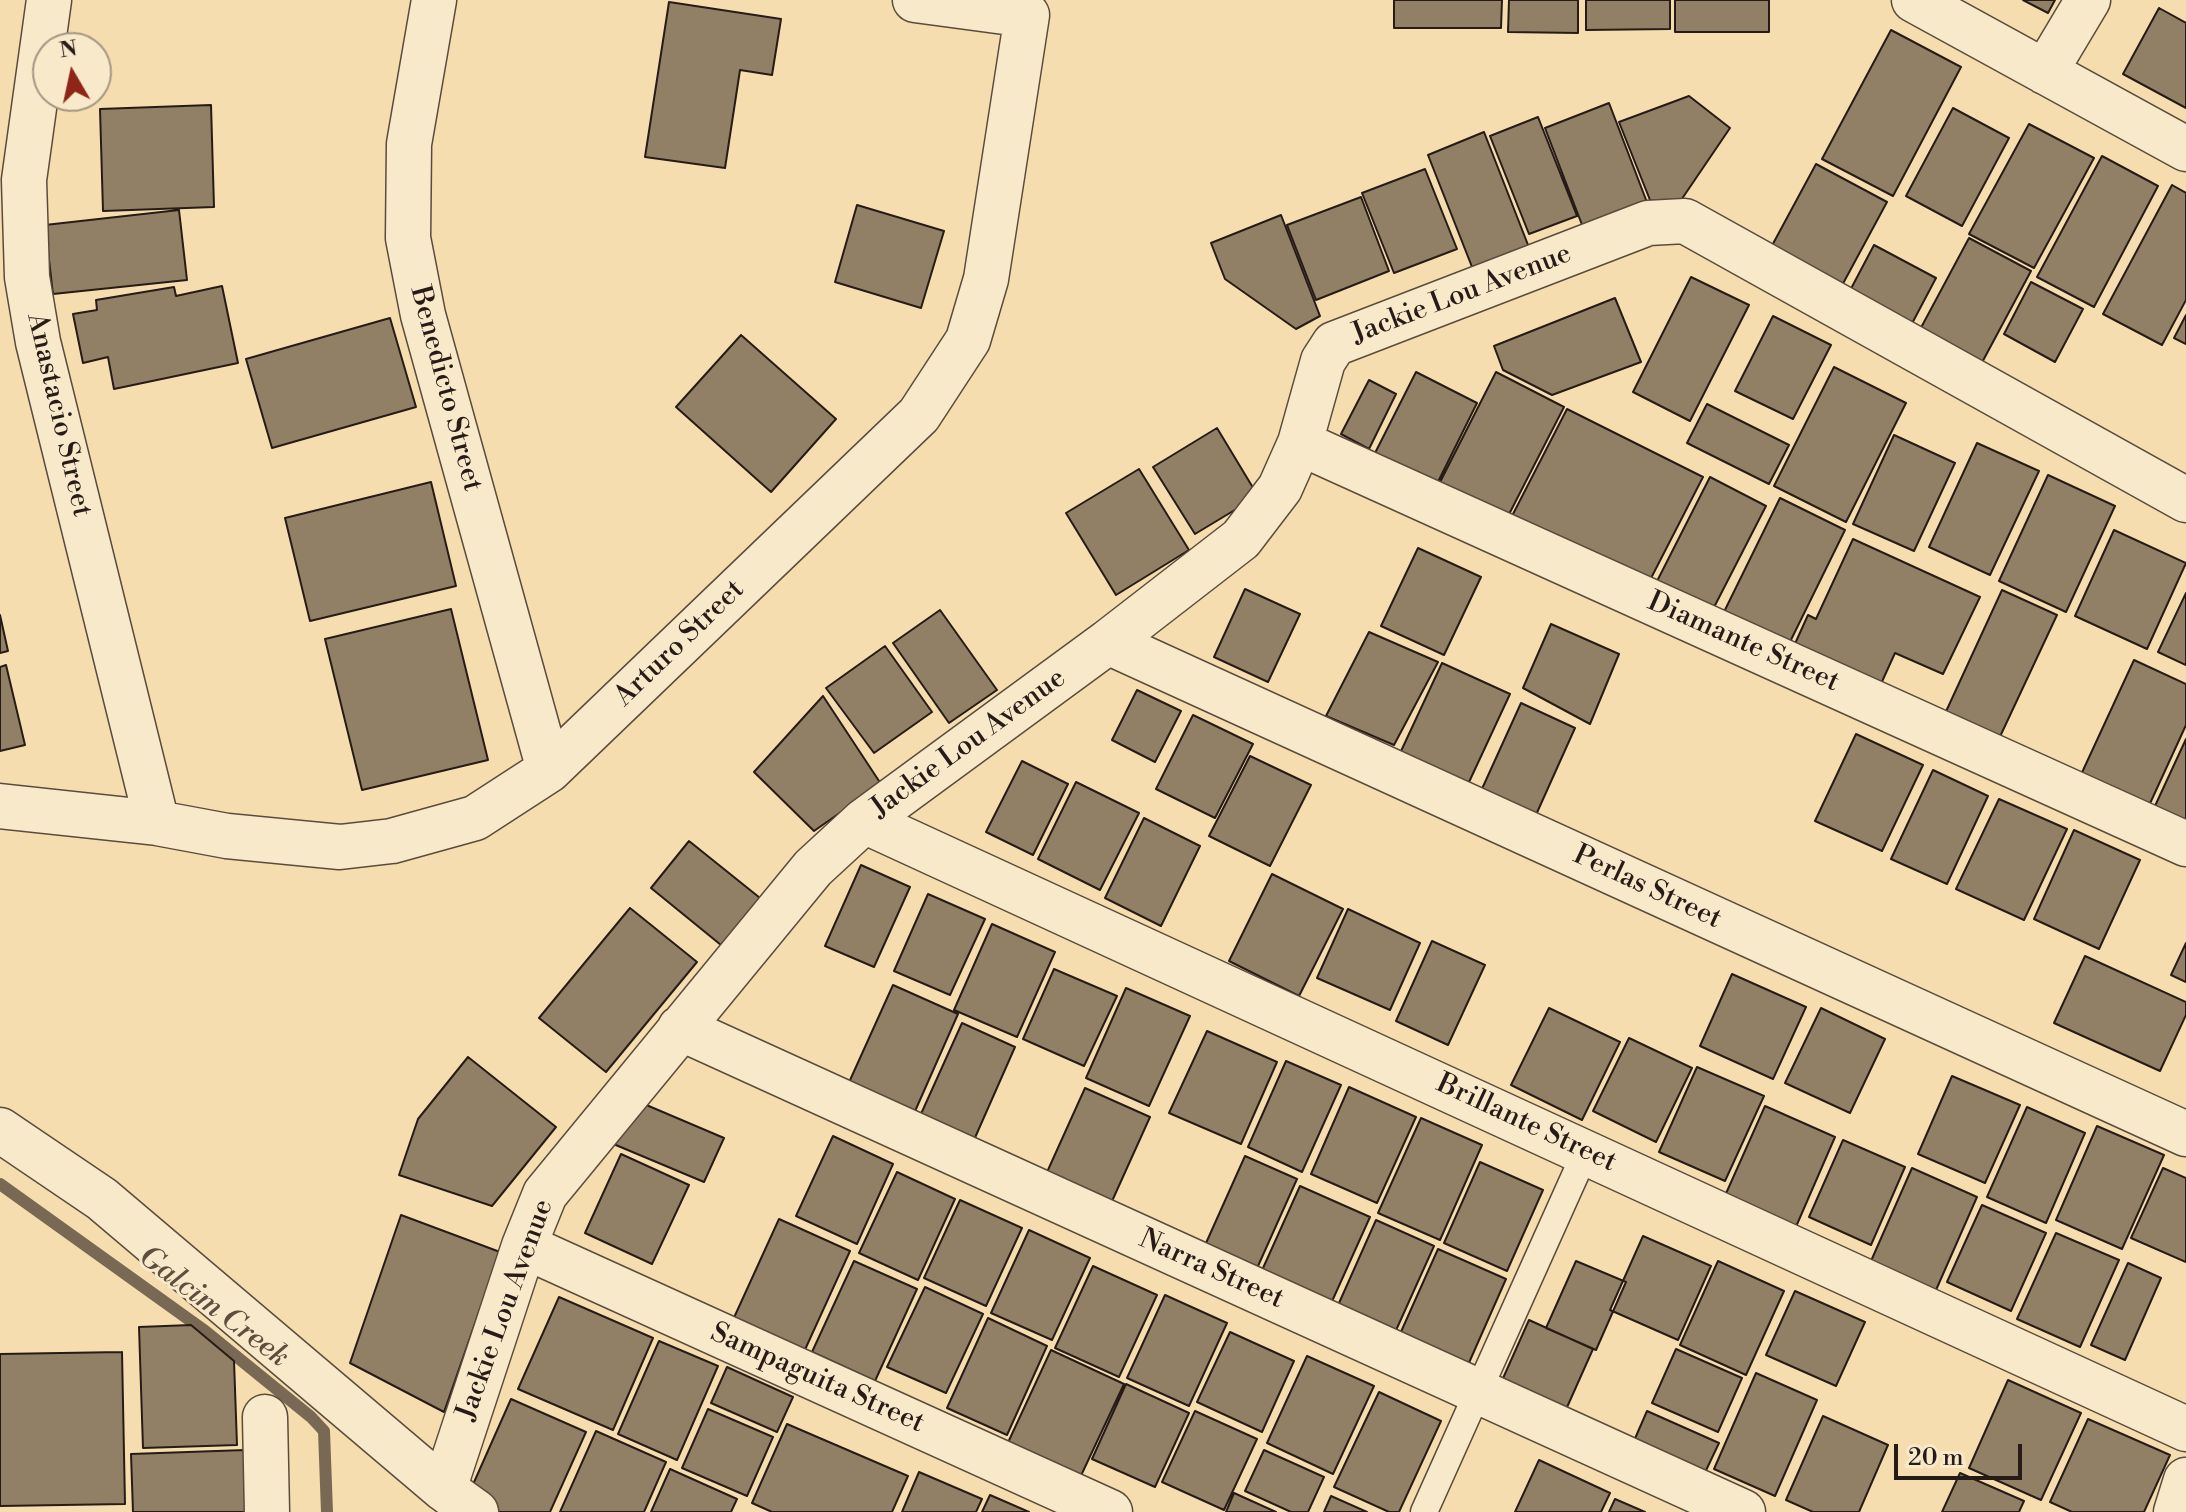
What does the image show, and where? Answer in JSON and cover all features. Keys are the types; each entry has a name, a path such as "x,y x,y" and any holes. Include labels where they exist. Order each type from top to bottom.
{"street":[{"name":"Anastacio Street","path":"49,0 24,180 27,277 38,342 157,823"},
{"name":"Benedicto Street","path":"434,0 409,144 408,238 423,315 549,770"},
{"name":"Arturo Street","path":"0,806 157,823 227,836 340,847 392,841 475,818 549,770 919,415 968,340 986,279 1027,15 915,0"},
{"path":"1914,0 2186,149"},
{"path":"2045,72 2088,0"},
{"name":"Jackie Lou Avenue","path":"0,1130 102,1199 460,1501 524,1246 545,1194 813,868 864,821 1108,642 1241,539 1280,488 1300,443 1323,361 1334,344 1648,223 1685,221 2186,500"},
{"name":"Diamante Street","path":"1300,443 2186,844"},
{"name":"Perlas Street","path":"1108,642 2186,1134"},
{"name":"Brillante Street","path":"864,821 2186,1429"},
{"name":"Narra Street","path":"680,1028 1743,1512"},
{"name":"Sampaguita Street","path":"524,1246 1110,1512"},
{"path":"265,1417 267,1512"},
{"path":"2176,1512 2186,1480"}],"lane":[{"path":"1424,1512 1586,1151"}],"building":[{"path":"1394,0 1502,0 1501,28 1394,28"},
{"path":"1509,0 1578,0 1578,33 1508,32"},
{"path":"1586,0 1670,0 1670,29 1586,30"},
{"path":"1675,0 1769,0 1769,32 1675,32"},
{"path":"2023,0 2055,0 2048,13"},
{"path":"669,2 781,19 772,75 740,70 725,168 645,157"},
{"path":"2159,8 2186,23 2186,108 2123,74"},
{"path":"1891,30 1961,67 1893,196 1822,159"},
{"path":"1689,96 1730,128 1673,212 1650,200 1619,122"},
{"path":"1609,103 1648,205 1584,230 1545,128"},
{"path":"211,105 214,207 103,211 100,112 112,112 112,109"},
{"path":"1953,108 2009,138 1962,226 1906,196"},
{"path":"1538,117 1577,216 1529,234 1490,136"},
{"path":"2029,124 2094,158 2034,268 1969,234"},
{"path":"1484,132 1530,250 1474,272 1428,155"},
{"path":"2102,156 2158,186 2094,307 2037,277"},
{"path":"1816,164 1887,202 1839,291 1768,253"},
{"path":"1425,169 1457,249 1394,273 1362,193"},
{"path":"2172,185 2186,193 2186,300 2162,345 2103,314"},
{"path":"1361,197 1389,271 1316,300 1287,225"},
{"path":"857,205 944,231 921,308 835,282"},
{"path":"179,210 187,280 53,294 45,225"},
{"path":"1281,215 1320,316 1296,329 1225,279 1211,243"},
{"path":"1969,238 2031,271 1978,370 1916,337"},
{"path":"1874,245 1936,278 1907,333 1845,300"},
{"path":"1691,277 1749,305 1690,421 1633,392"},
{"path":"2031,282 2083,309 2055,362 2004,334"},
{"path":"222,286 238,363 114,389 108,357 83,363 73,314 97,310 96,300 174,287 176,296"},
{"path":"1615,298 1641,362 1552,395 1503,370 1494,346"},
{"path":"2186,315 2186,344 2174,338"},
{"path":"1773,316 1831,345 1793,419 1735,391"},
{"path":"390,318 416,407 272,448 246,359"},
{"path":"741,335 836,419 771,492 676,407"},
{"path":"1834,367 1906,403 1846,522 1774,486"},
{"path":"1416,372 1477,403 1433,492 1371,461"},
{"path":"1496,372 1564,407 1503,526 1435,492"},
{"path":"1369,380 1396,394 1369,449 1341,434"},
{"path":"1707,404 1789,445 1769,484 1687,443"},
{"path":"1567,409 1703,477 1648,584 1512,516"},
{"path":"1217,428 1258,496 1195,534 1153,467"},
{"path":"1894,435 1955,463 1914,551 1853,524"},
{"path":"1977,443 2039,471 1990,575 1929,547"},
{"path":"1139,469 1189,550 1116,595 1066,513"},
{"path":"2048,475 2115,506 2066,612 1999,581"},
{"path":"1710,477 1766,506 1708,619 1652,591"},
{"path":"431,482 456,586 310,621 285,518"},
{"path":"1780,498 1845,530 1786,650 1721,618"},
{"path":"2114,530 2186,563 2147,649 2075,616"},
{"path":"1853,539 1980,597 1943,674 1895,653 1875,697 1789,657 1808,615 1816,619"},
{"path":"1418,548 1481,577 1444,655 1381,626"},
{"path":"1245,589 1300,614 1268,682 1214,657"},
{"path":"2002,590 2057,615 1997,743 1943,718"},
{"path":"2186,593 2186,665 2158,652"},
{"path":"451,609 488,760 362,790 325,639"},
{"path":"940,610 997,690 949,723 893,643"},
{"path":"0,615 8,651 0,653"},
{"path":"1551,624 1619,654 1590,724 1523,688"},
{"path":"1369,632 1438,662 1394,745 1326,716"},
{"path":"885,646 932,712 874,753 826,688"},
{"path":"2134,660 2186,684 2186,725 2147,810 2079,779"},
{"path":"1442,663 1510,694 1463,795 1395,764"},
{"path":"6,665 25,745 0,751 0,667"},
{"path":"1137,690 1181,711 1155,762 1112,740"},
{"path":"823,696 881,784 814,831 754,772"},
{"path":"1521,703 1575,728 1531,826 1476,802"},
{"path":"1193,715 1253,744 1215,818 1156,789"},
{"path":"1856,734 1923,765 1882,851 1815,821"},
{"path":"2186,739 2186,820 2155,806"},
{"path":"1250,756 1311,785 1270,866 1209,836"},
{"path":"1022,761 1068,784 1033,855 986,832"},
{"path":"1933,770 1988,796 1947,884 1891,859"},
{"path":"1076,782 1139,813 1100,890 1038,859"},
{"path":"1999,799 2067,829 2024,920 1956,889"},
{"path":"1144,818 1200,846 1161,926 1105,898"},
{"path":"2074,830 2140,860 2099,949 2034,919"},
{"path":"689,841 770,906 732,954 651,888"},
{"path":"861,865 910,887 874,967 825,946"},
{"path":"1272,874 1343,909 1299,996 1229,961"},
{"path":"928,894 985,919 950,995 894,971"},
{"path":"630,908 697,962 606,1072 539,1018"},
{"path":"1348,909 1420,943 1390,1010 1317,978"},
{"path":"992,924 1055,952 1017,1037 954,1010"},
{"path":"1432,941 1485,965 1448,1045 1396,1021"},
{"path":"2186,943 2186,982 2171,975"},
{"path":"2085,956 2186,1002 2186,1015 2160,1071 2054,1023"},
{"path":"1054,969 1117,996 1084,1066 1023,1039"},
{"path":"1732,974 1806,1007 1773,1079 1700,1046"},
{"path":"893,985 958,1014 912,1118 846,1089"},
{"path":"1126,988 1190,1016 1149,1106 1086,1078"},
{"path":"1549,1008 1620,1042 1582,1120 1511,1085"},
{"path":"1821,1008 1885,1039 1850,1113 1785,1083"},
{"path":"962,1023 1015,1047 970,1149 916,1125"},
{"path":"1207,1031 1277,1062 1241,1144 1169,1113"},
{"path":"1629,1038 1692,1068 1656,1142 1593,1111"},
{"path":"468,1057 556,1127 492,1206 399,1175 418,1119"},
{"path":"1286,1061 1341,1085 1302,1172 1248,1147"},
{"path":"1697,1067 1764,1096 1725,1181 1659,1152"},
{"path":"1952,1076 2020,1105 1985,1183 1918,1154"},
{"path":"1349,1087 1416,1117 1377,1203 1311,1174"},
{"path":"1085,1088 1150,1117 1108,1210 1043,1181"},
{"path":"644,1104 724,1138 704,1182 611,1143"},
{"path":"1765,1106 1835,1137 1795,1229 1724,1198"},
{"path":"2027,1107 2085,1133 2046,1223 1987,1197"},
{"path":"1421,1118 1482,1145 1440,1240 1378,1213"},
{"path":"2097,1126 2164,1155 2122,1249 2056,1220"},
{"path":"833,1136 893,1164 857,1244 796,1216"},
{"path":"1843,1140 1905,1167 1871,1245 1809,1217"},
{"path":"621,1154 689,1185 652,1264 585,1233"},
{"path":"1245,1156 1297,1179 1254,1275 1202,1252"},
{"path":"1480,1162 1543,1190 1507,1271 1444,1243"},
{"path":"1912,1168 1977,1197 1936,1290 1871,1261"},
{"path":"2163,1168 2186,1178 2186,1262 2131,1238"},
{"path":"897,1172 955,1199 918,1280 859,1253"},
{"path":"1300,1186 1370,1217 1329,1308 1259,1277"},
{"path":"960,1200 1022,1228 986,1306 924,1278"},
{"path":"1982,1205 2046,1233 2011,1311 1947,1282"},
{"path":"401,1215 500,1252 444,1412 350,1363"},
{"path":"779,1219 850,1251 803,1354 732,1322"},
{"path":"1376,1220 1434,1246 1393,1337 1335,1312"},
{"path":"1029,1230 1090,1258 1052,1340 991,1313"},
{"path":"2056,1233 2119,1260 2080,1347 2017,1319"},
{"path":"1643,1236 1711,1266 1678,1340 1610,1310"},
{"path":"1438,1249 1506,1279 1468,1365 1400,1334"},
{"path":"854,1261 917,1289 875,1381 812,1352"},
{"path":"1576,1261 1626,1282 1596,1350 1546,1328"},
{"path":"1718,1261 1784,1291 1746,1375 1680,1345"},
{"path":"2128,1263 2161,1278 2125,1360 2091,1345"},
{"path":"1093,1266 1157,1295 1119,1377 1055,1348"},
{"path":"925,1287 983,1314 946,1393 887,1367"},
{"path":"1795,1291 1865,1322 1836,1386 1766,1355"},
{"path":"1165,1295 1227,1323 1189,1406 1127,1378"},
{"path":"559,1297 653,1338 613,1430 518,1389"},
{"path":"988,1318 1047,1346 1007,1435 947,1408"},
{"path":"1529,1320 1593,1349 1564,1414 1500,1385"},
{"path":"191,1325 234,1361 237,1445 143,1448 139,1327"},
{"path":"1230,1332 1294,1361 1262,1432 1197,1402"},
{"path":"659,1341 718,1366 677,1460 618,1434"},
{"path":"1676,1349 1742,1378 1718,1432 1652,1403"},
{"path":"1051,1350 1124,1384 1078,1482 1005,1449"},
{"path":"122,1352 125,1504 0,1506 0,1354"},
{"path":"1307,1356 1374,1386 1333,1474 1267,1443"},
{"path":"727,1367 793,1397 777,1432 711,1403"},
{"path":"1756,1373 1817,1400 1775,1496 1714,1469"},
{"path":"2008,1380 2081,1413 2041,1500 1969,1468"},
{"path":"1126,1384 1189,1413 1155,1487 1092,1459"},
{"path":"1379,1392 1441,1421 1399,1512 1389,1512 1334,1487"},
{"path":"511,1399 586,1432 550,1512 499,1512 467,1498"},
{"path":"708,1409 773,1437 747,1496 682,1468"},
{"path":"1195,1411 1257,1439 1224,1510 1162,1482"},
{"path":"1647,1411 1719,1443 1701,1481 1630,1450"},
{"path":"1823,1416 1888,1445 1859,1512 1813,1512 1786,1500"},
{"path":"2088,1419 2170,1455 2144,1512 2072,1512 2050,1502"},
{"path":"787,1424 908,1476 892,1512 772,1512 752,1503"},
{"path":"596,1431 666,1462 644,1512 560,1512"},
{"path":"245,1450 247,1512 133,1512 131,1454"},
{"path":"1264,1450 1324,1477 1308,1512 1291,1512 1245,1491"},
{"path":"1539,1460 1610,1493 1601,1512 1515,1512"},
{"path":"670,1469 737,1499 731,1512 651,1512"},
{"path":"919,1472 982,1499 976,1512 902,1512"},
{"path":"1960,1473 2024,1501 2019,1512 1942,1512"},
{"path":"1234,1493 1276,1512 1226,1512"},
{"path":"990,1495 1029,1512 982,1512"},
{"path":"1331,1496 1367,1512 1324,1512"},
{"path":"1615,1499 1645,1512 1609,1512"}],"waterway":[{"name":"Galcim Creek","path":"0,1184 205,1331 311,1417 324,1431 327,1512"}]}
